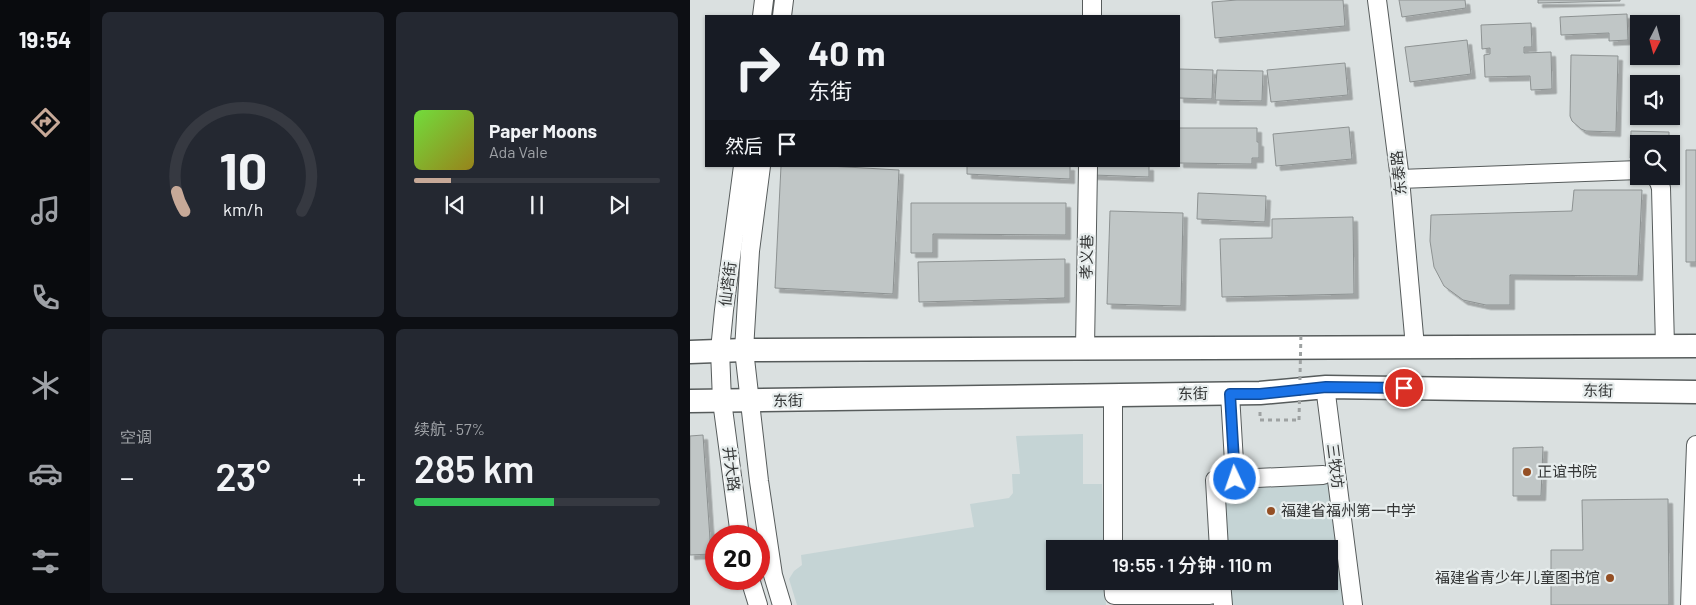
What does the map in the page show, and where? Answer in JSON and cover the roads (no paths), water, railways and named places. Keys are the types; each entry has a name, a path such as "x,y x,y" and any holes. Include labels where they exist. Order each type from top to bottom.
{"main road":[{"path":"690,352 720,350 1696,346"},
{"name":"东街","path":"690,401 749,402 1260,394 1326,387 1696,392"}],"street":[{"path":"762,15 764,0"},
{"path":"782,15 784,0"},
{"path":"1092,0 1092,15"},
{"name":"东泰路","path":"1377,0 1400,179 1416,347"},
{"name":"仙塔街","path":"722,401 720,350 743,167"},
{"path":"761,167 750,251 744,350 772,574 782,605"},
{"name":"孝义巷","path":"1086,348 1088,167"},
{"path":"1400,179 1630,170"},
{"path":"1660,185 1665,346"},
{"name":"三牧坊","path":"1326,387 1353,605"},
{"path":"1230,394 1235,479"},
{"path":"1113,395 1114,540"},
{"name":"井大路","path":"722,401 739,525"},
{"path":"1690,605 1696,445"},
{"path":"1218,540 1215,480 1323,475"},
{"path":"753,590 758,605"},
{"path":"1114,590 1114,595 1217,600"}],"place":[{"name":"正谊书院","path":"1527,472"},
{"name":"福建省福州第一中学","path":"1271,511"},
{"name":"福建省青少年儿童图书馆","path":"1610,578"}]}
